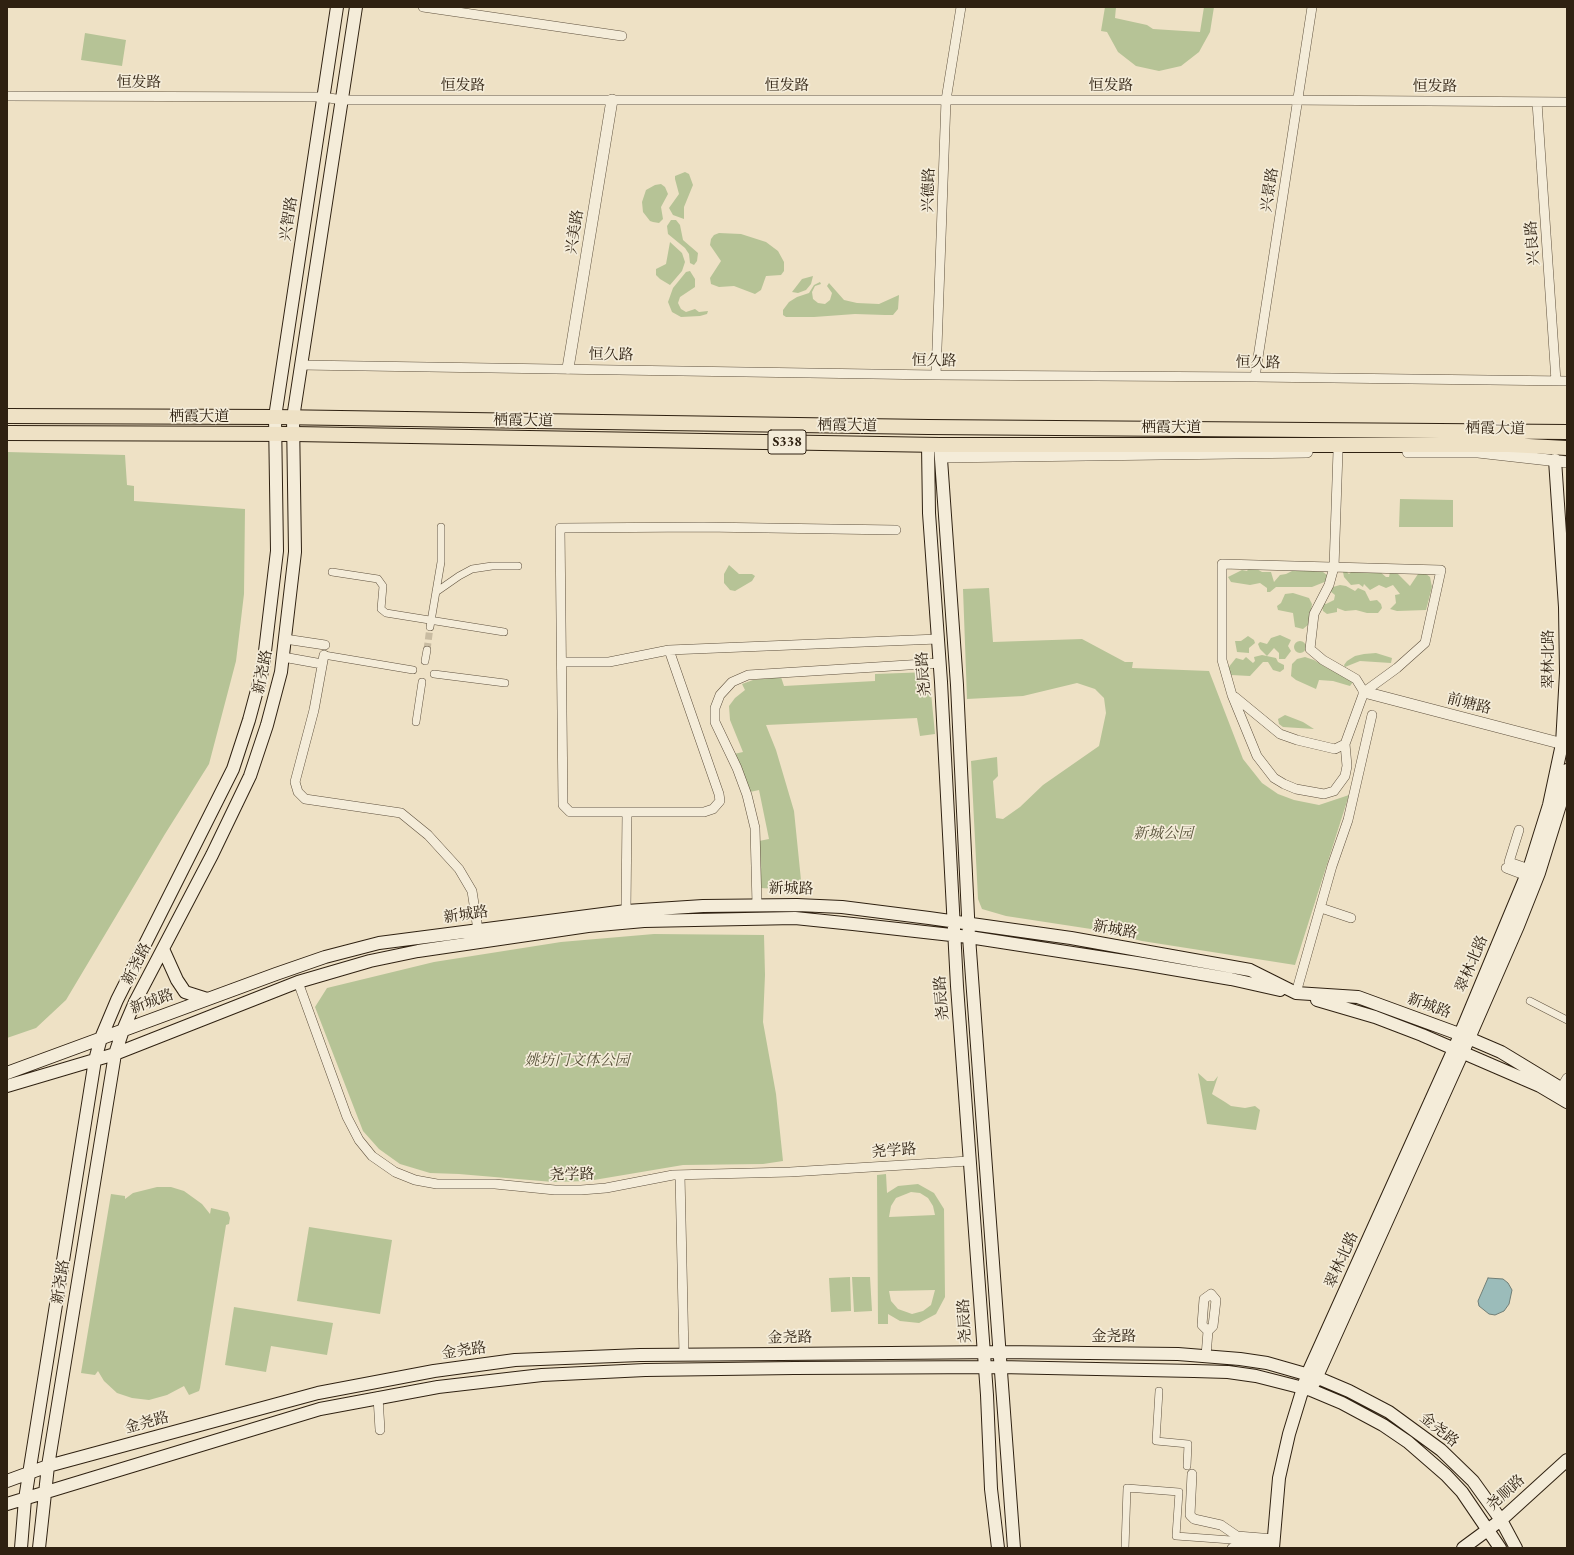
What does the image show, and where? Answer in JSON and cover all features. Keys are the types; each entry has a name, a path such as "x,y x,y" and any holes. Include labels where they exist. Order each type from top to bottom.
{"main road":[{"name":"兴智路","path":"276,435 275,417 337,7"},
{"path":"294,434 293,418 356,7"},
{"name":"栖霞大道","path":"7,416 275,417 928,427 1567,432"},
{"path":"1446,431 1533,423 1567,423"},
{"name":"栖霞大道","path":"7,433 294,434 937,449 1509,445 1567,448"},
{"name":"新尧路","path":"39,1548 48,1466 115,1054 123,1030 250,776 267,725 281,672 295,552 294,434"},
{"name":"新尧路","path":"21,1548 25,1499 29,1473 95,1060 101,1038 117,1000 233,769 249,720 263,668 277,551 276,435"},
{"name":"尧辰路","path":"937,449 929,513 940,663 954,936 985,1368 991,1489 998,1548"},
{"name":"尧辰路","path":"937,449 957,685 968,923 987,1160 1000,1367 1014,1548"},
{"name":"翠林北路","path":"1275,1545 1279,1478 1289,1434 1306,1389 1458,1051 1528,872 1549,805 1564,744 1566,673 1561,461"},
{"name":"翠林北路","path":"1464,1036 1539,873 1561,802 1567,770"},
{"name":"新城路","path":"7,1073 325,957 379,943 626,911 757,904 842,907 954,921 1071,938 1250,970 1296,993 1358,997 1464,1036 1501,1052 1565,1086"},
{"name":"新城路","path":"7,1086 115,1054 298,982 370,961 418,951 588,926 644,921 795,918 969,938 1168,968 1264,986 1326,1002 1375,1017 1540,1086 1567,1102"},
{"path":"163,949 177,980 185,992 207,999"},
{"name":"金尧路","path":"7,1481 48,1466 318,1393 434,1371 515,1360 684,1355 983,1352 1136,1353 1206,1356 1267,1363 1312,1376 1349,1391 1382,1408 1417,1431 1441,1450 1473,1482 1501,1520 1516,1548"},
{"name":"金尧路","path":"7,1504 320,1409 438,1387 556,1374 703,1369 1000,1367 1228,1372 1256,1376 1306,1389 1342,1403 1383,1425 1408,1442 1457,1486 1500,1548"},
{"name":"尧顺路","path":"1463,1548 1501,1520 1567,1460"}],"street":[{"path":"423,7 622,36"},
{"name":"兴德路","path":"936,375 946,100 961,7"},
{"name":"兴景路","path":"1255,377 1312,7"},
{"name":"恒发路","path":"7,96 324,97 342,100 1298,100 1567,102"},
{"name":"兴美路","path":"568,368 612,100"},
{"name":"兴良路","path":"1537,102 1556,381"},
{"name":"恒久路","path":"302,365 936,375 1255,377 1567,382"},
{"path":"937,449 1478,452 1561,461"},
{"path":"1338,451 1334,567 1329,584 1314,614 1310,649 1323,660 1356,678 1364,692"},
{"path":"431,624 441,562 441,526"},
{"path":"670,650 719,794 720,801 713,809 704,812 570,812 563,806 560,528 703,527 896,530"},
{"path":"1222,564 1441,570 1425,643 1398,668 1364,692 1345,744 1347,766 1345,776 1334,791 1324,794 1296,789 1274,778 1257,756 1232,695 1222,660 1222,564"},
{"path":"436,592 472,569 492,566 518,566"},
{"path":"332,572 378,579 383,586 381,609 386,614 431,624 504,632"},
{"path":"285,639 325,645"},
{"path":"562,662 609,662 670,650 938,639"},
{"path":"425,661 427,650"},
{"path":"283,657 413,670"},
{"path":"323,660 314,710 296,782 298,792 305,798 401,813 428,835 459,869 472,891 478,930"},
{"path":"757,904 755,828 740,774 715,722 715,708 720,695 732,682 748,675 940,663"},
{"path":"434,674 505,684"},
{"path":"416,722 422,682"},
{"name":"前塘路","path":"1364,692 1564,744"},
{"path":"1232,695 1280,734 1297,740 1335,749 1345,744"},
{"path":"1296,993 1354,797 1372,715"},
{"path":"626,911 627,812"},
{"path":"1519,830 1509,862 1528,872"},
{"path":"1506,868 1528,872"},
{"path":"1321,908 1351,918"},
{"name":"尧学路","path":"298,982 347,1117 359,1140 372,1156 395,1172 415,1180 437,1184 495,1184 555,1190 606,1188 667,1175 790,1172 969,1161"},
{"path":"1530,1001 1567,1020"},
{"path":"680,1175 684,1355"},
{"path":"1206,1356 1208,1331"},
{"path":"1159,1392 1156,1441 1188,1444 1190,1470 1190,1515 1194,1519 1221,1525 1238,1536 1275,1545"},
{"path":"378,1397 380,1430"},
{"path":"1125,1548 1127,1488 1179,1492 1176,1536 1275,1545"},
{"path":"1232,1548 1237,1545 1275,1545"}],"green space":[{"path":"1105,7 1116,7 1115,18 1147,25 1153,29 1200,32 1204,7 1214,7 1210,32 1199,52 1181,66 1159,71 1136,66 1118,52 1107,32 1101,31"},
{"path":"85,33 126,40 122,66 81,60"},
{"path":"685,172 689,174 693,185 684,207 684,219 673,215 669,208 679,194 675,176"},
{"path":"661,184 665,187 668,194 661,207 663,219 659,223 650,221 643,212 642,202 646,190 655,185"},
{"path":"671,220 676,220 680,225 683,240 698,253 697,261 694,265 690,263 689,254 685,248 668,234 667,226"},
{"path":"719,233 741,234 766,242 778,251 784,262 784,271 781,275 766,276 761,290 755,294 734,286 719,287 711,284 710,278 721,261 710,245 711,239 714,235"},
{"path":"670,242 682,253 685,262 682,271 670,285 656,275 656,269 666,264"},
{"path":"690,271 695,279 695,287 680,297 678,303 681,309 686,312 695,309 699,312 708,311 707,314 700,316 681,317 672,312 668,302 673,288 686,272"},
{"path":"813,276 811,284 806,290 798,293 792,292 802,279"},
{"path":"820,282 821,284 815,286 812,292 813,299 818,303 825,304 830,300 832,293 827,286 829,283 844,300 857,303 879,304 899,295 898,309 893,315 855,314 814,317 786,317 783,315 783,310 789,302 797,297 809,293 814,285"},
{"path":"7,452 125,455 127,485 134,486 134,501 245,509 244,594 236,661 209,764 165,834 66,1000 36,1028 7,1038"},
{"path":"1400,499 1453,500 1453,527 1399,527"},
{"path":"729,565 739,574 752,574 755,576 752,581 735,591 730,590 724,583 724,574"},
{"path":"1249,568 1255,568 1262,572 1271,572 1274,582 1280,575 1292,571 1304,570 1323,572 1327,575 1327,581 1312,587 1276,587 1270,592 1267,592 1267,588 1260,583 1250,585 1231,582 1228,577 1242,570 1247,571"},
{"path":"1346,571 1349,574 1352,571 1379,571 1386,577 1389,577 1390,572 1396,572 1410,586 1418,574 1426,574 1430,577 1432,587 1426,610 1397,611 1390,609 1396,603 1395,595 1400,594 1393,585 1386,588 1379,585 1370,590 1364,584 1363,587 1359,584 1351,585 1344,577 1343,572"},
{"path":"1340,585 1346,586 1355,591 1358,588 1365,591 1370,601 1377,600 1381,604 1382,608 1378,613 1367,613 1356,610 1345,611 1337,608 1337,612 1327,614 1323,611 1322,606 1324,603 1326,604 1334,600 1335,595 1330,591 1333,587"},
{"name":"新城公园","path":"989,588 993,642 1082,639 1125,662 1133,662 1132,668 1209,671 1243,759 1262,783 1278,794 1294,800 1319,805 1349,795 1295,965 1142,941 1091,929 1006,916 982,909 978,899 971,761 997,757 998,776 993,781 996,818 1003,819 1020,807 1043,785 1099,746 1106,713 1104,698 1095,689 1077,683 1023,696 967,699 963,589"},
{"path":"1293,593 1309,598 1312,604 1309,624 1303,629 1295,627 1293,613 1278,610 1277,606 1281,603 1285,594"},
{"path":"1280,635 1291,640 1288,646 1291,651 1285,659 1279,659 1279,653 1274,648 1267,656 1260,649 1258,644 1260,642 1267,644 1271,638"},
{"path":"1248,636 1254,640 1255,643 1249,648 1249,653 1237,652 1235,641 1241,641"},
{"path":"1298,641 1302,641 1306,647 1302,653 1298,653 1294,649 1294,645"},
{"path":"1376,653 1392,658 1391,663 1360,661 1345,667 1344,665 1355,656"},
{"path":"1262,655 1276,658 1278,662 1284,665 1284,669 1280,672 1273,670 1268,662 1263,662 1250,676 1231,675 1228,668 1236,658 1243,660 1246,657 1253,663 1255,661 1254,657"},
{"path":"1305,657 1353,680 1353,682 1350,686 1333,681 1319,680 1316,689 1296,680 1291,676 1292,664 1297,659"},
{"path":"929,672 935,734 920,736 917,718 766,725 776,750 794,811 802,890 760,888 759,841 769,839 759,790 750,792 734,754 743,752 730,720 729,706 735,698 745,690 742,684 753,680 781,677 784,686 875,681 875,674"},
{"path":"1285,715 1303,722 1314,729 1283,727 1279,724 1278,719"},
{"name":"姚坊门文体公园","path":"654,934 764,935 765,975 763,1022 776,1094 783,1161 763,1164 683,1165 588,1181 553,1182 430,1173 400,1164 379,1149 363,1131 315,1007 327,988 434,962 561,942"},
{"path":"1198,1073 1207,1081 1214,1081 1218,1076 1212,1094 1231,1106 1245,1108 1255,1106 1260,1110 1256,1130 1207,1124"},
{"path":"886,1174 887,1193 898,1186 918,1184 934,1193 944,1209 945,1297 936,1314 919,1323 900,1321 888,1314 888,1324 878,1324 877,1175","holes":["911,1192 920,1193 928,1198 933,1206 935,1215 889,1217 891,1206 896,1198","935,1290 931,1305 923,1311 912,1314 898,1309 891,1301 889,1291"]},
{"path":"157,1187 171,1187 184,1191 202,1204 210,1214 211,1208 228,1212 230,1218 229,1224 226,1225 199,1391 189,1395 184,1386 167,1395 149,1400 132,1398 117,1393 104,1381 98,1371 95,1375 81,1373 111,1194 125,1196 125,1199 133,1193"},
{"path":"309,1227 392,1240 380,1314 297,1301"},
{"path":"850,1277 851,1311 831,1312 829,1278"},
{"path":"852,1277 870,1277 872,1311 854,1312"},
{"path":"234,1307 333,1323 327,1355 271,1346 266,1372 225,1365"}],"water":[{"path":"1488,1278 1503,1279 1508,1283 1512,1290 1509,1304 1504,1311 1495,1315 1489,1314 1479,1306 1478,1301"}],"tunnel":[{"path":"427,650 430,627"}]}
